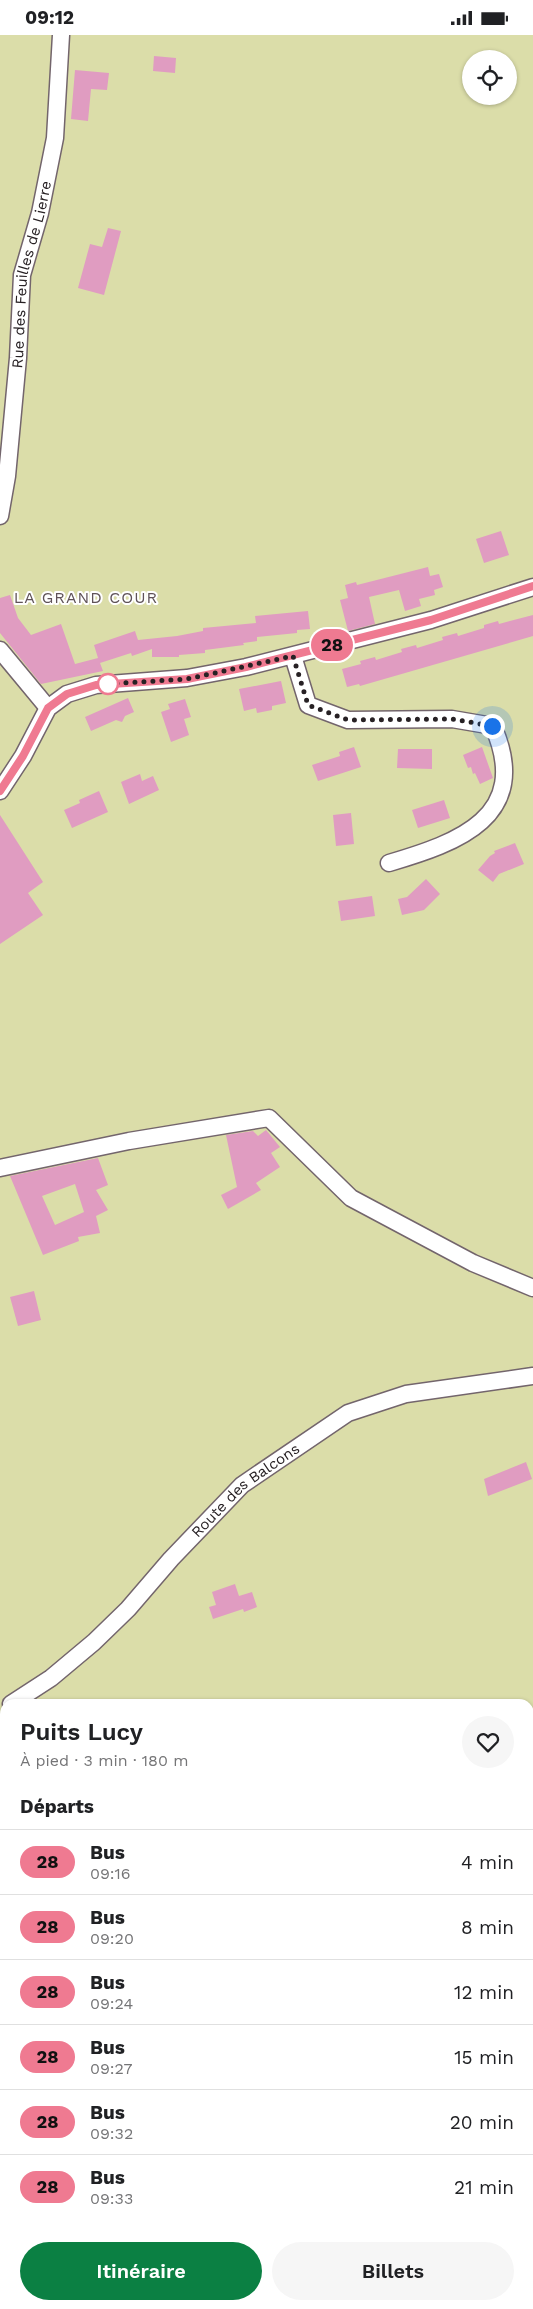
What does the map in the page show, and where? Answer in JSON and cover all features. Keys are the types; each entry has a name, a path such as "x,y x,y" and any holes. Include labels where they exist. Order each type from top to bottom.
{"street":[{"name":"Rue des Feuilles de Lierre","path":"0,516 7,476 18,358 22,275 40,213 56,138 62,35"},
{"path":"0,791 23,756 48,708 67,694 96,685 187,679 293,656 431,620 533,587"},
{"path":"0,650 48,708"},
{"path":"293,656 308,705 348,720 452,719 492,726 509,744 519,769 516,795 501,819 460,842 389,863"},
{"path":"0,1168 129,1141 269,1118 351,1199 473,1263 533,1288"},
{"name":"Route des Balcons","path":"18,1699 51,1677 94,1642 128,1609 171,1559 242,1485 348,1413 406,1394 533,1376"}],"green space":[{"path":"0,35 533,35 533,1699 0,1699"}],"building":[{"path":"154,56 176,58 175,73 153,71"},
{"path":"75,70 109,73 107,90 91,89 88,121 71,119"},
{"path":"108,228 121,231 104,295 78,288 90,244 102,247"},
{"path":"501,531 509,555 484,563 476,539"},
{"path":"428,567 430,576 439,574 443,587 434,590 435,595 419,599 421,606 405,611 399,590 369,597 375,624 348,631 340,600 348,598 345,585 356,582 357,585"},
{"path":"10,595 18,618 31,635 61,624 75,664 98,658 94,645 135,631 138,640 177,636 203,631 203,628 256,623 255,616 308,611 310,629 297,630 297,633 257,637 257,641 243,643 244,645 205,650 205,653 179,655 179,657 152,657 152,649 132,656 131,653 100,663 103,671 41,684 0,633 0,598"},
{"path":"533,615 533,636 360,686 359,684 347,687 342,669 361,664 360,661 375,657 376,660 402,652 401,649 416,645 417,648 443,640 442,637 457,633 458,636 484,628 484,625 498,621 499,624"},
{"path":"281,681 286,703 272,706 272,710 257,713 256,708 244,711 239,689"},
{"path":"128,698 134,712 125,716 122,722 116,720 91,731 85,717"},
{"path":"185,699 191,717 184,719 189,735 171,742 161,712 170,709 168,704"},
{"path":"354,747 361,767 318,781 312,765 340,756 339,752"},
{"path":"482,747 493,778 480,784 475,773 473,774 471,767 468,768 463,755"},
{"path":"398,749 432,749 432,769 397,768"},
{"path":"140,774 142,781 153,776 159,790 129,804 121,782"},
{"path":"99,791 108,812 72,828 64,810 80,803 79,800"},
{"path":"444,800 450,818 418,828 412,810"},
{"path":"351,813 354,844 336,846 333,815"},
{"path":"0,815 43,882 28,893 43,915 0,944"},
{"path":"515,843 524,864 499,874 493,882 478,870 495,853 494,851"},
{"path":"426,879 440,894 424,910 402,915 398,899 407,897"},
{"path":"372,896 375,916 341,921 338,901"},
{"path":"266,1130 280,1147 271,1153 280,1167 256,1183 261,1190 228,1209 221,1195 237,1187 226,1135 253,1131 258,1136"},
{"path":"98,1158 108,1185 96,1190 108,1210 96,1216 100,1233 78,1237 79,1241 43,1255 10,1176","holes":["75,1184 84,1212 55,1225 42,1196"]},
{"path":"34,1291 41,1320 18,1326 10,1297"},
{"path":"526,1462 532,1479 488,1496 484,1479"},
{"path":"235,1584 239,1596 252,1592 257,1607 244,1612 243,1609 213,1619 209,1607 216,1605 212,1592"}],"bus line":[{"name":"28","path":"0,791 23,756 48,708 67,694 96,685 187,679 246,667 431,620 533,586"}],"district":[{"name":"LA GRAND COUR","path":"86,597"}],"route":[{"path":"108,684 187,679 293,656 308,705 348,720 452,719 492,726"}]}
